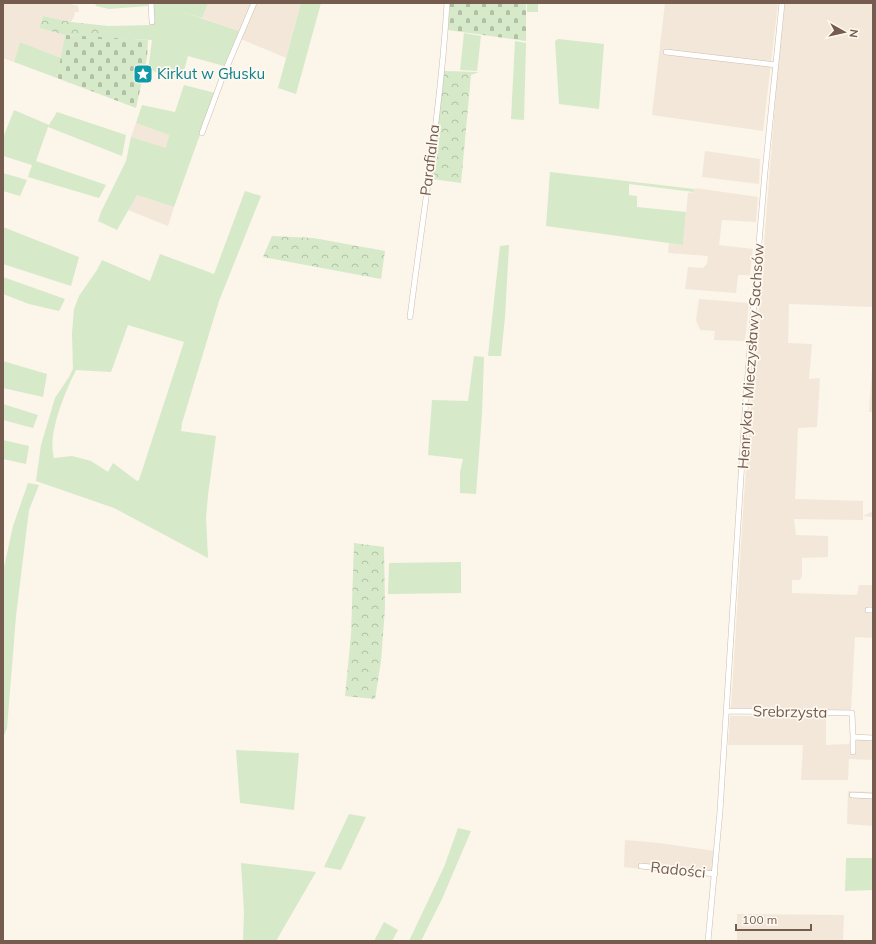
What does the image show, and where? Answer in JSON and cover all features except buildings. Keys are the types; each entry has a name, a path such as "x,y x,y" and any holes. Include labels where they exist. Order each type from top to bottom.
{"street":[{"path":"151,3 152,22"},
{"path":"202,133 223,76 254,3"},
{"name":"Parafialna","path":"410,317 429,178 447,3"},
{"name":"Henryka i Mieczysławy Sachsów","path":"708,941 720,811 746,404 765,172 782,3"},
{"path":"666,52 776,65"},
{"name":"Srebrzysta","path":"727,710 852,713 853,737"},
{"path":"853,752 853,737 873,738"},
{"path":"852,795 873,796"},
{"name":"Radości","path":"642,866 715,874"}],"shaded area":[{"path":"3,3 67,3 78,6 79,12 75,12 71,22 43,16 39,28 65,35 61,58 20,42 14,62 3,58"},
{"path":"207,3 251,3 239,31 202,18 208,4"},
{"path":"257,3 301,3 286,58 241,39"},
{"path":"665,3 778,3 763,131 652,115"},
{"path":"785,3 873,3 873,307 789,304 788,343 812,344 809,379 820,378 817,427 798,428 795,499 863,501 863,520 794,519 796,535 828,536 828,557 802,558 802,576 800,580 792,580 792,593 857,595 859,585 873,585 873,638 855,637 851,710 731,708 744,497 778,66"},
{"path":"136,123 169,135 166,149 131,137"},
{"path":"705,151 760,159 759,184 702,177"},
{"path":"695,188 758,197 756,222 722,220 719,245 753,249 750,275 738,275 736,293 685,289 688,267 703,268 707,264 708,256 668,253 669,243 683,245 688,193 694,192"},
{"path":"137,195 174,207 168,226 128,210"},
{"path":"699,299 749,303 745,341 714,340 715,331 700,330 696,320"},
{"path":"872,367 873,412 869,412"},
{"path":"873,511 873,517 863,516"},
{"path":"730,716 826,716 826,745 849,744 850,739 873,739 873,760 849,759 848,780 801,780 803,745 728,745"},
{"path":"848,791 873,792 873,826 847,824"},
{"path":"625,840 715,851 713,873 676,869 675,873 624,867"},
{"path":"737,914 844,915 843,941 737,941"}],"green space":[{"path":"95,3 148,3 148,6 109,9 96,6"},
{"path":"154,3 207,3 208,4 202,18 177,10 239,31 224,66 188,56 182,78 148,70 152,40 108,38 108,26 154,25"},
{"path":"301,3 321,3 296,94 278,88"},
{"path":"450,3 526,3 526,41 448,30"},
{"path":"527,3 538,3 538,12 527,12"},
{"path":"43,16 71,22 108,26 108,38 65,35 39,28"},
{"path":"464,33 481,36 477,71 460,70"},
{"path":"65,35 148,40 147,58 136,108 57,78"},
{"path":"558,39 604,44 599,109 559,104 555,41"},
{"path":"515,41 526,43 524,120 511,119"},
{"path":"20,42 61,58 57,78 14,62"},
{"path":"444,71 479,72 471,75 461,183 432,179"},
{"path":"184,85 215,93 174,207 137,195 117,230 98,221 126,161 131,137 166,148 169,135 136,123 142,105 175,112"},
{"path":"14,110 49,125 57,112 126,135 122,156 48,127 36,161 106,185 99,198 28,177 32,165 3,156 3,138"},
{"path":"550,172 694,189 694,192 629,184 629,195 637,196 637,207 686,212 683,245 546,226"},
{"path":"3,173 27,180 20,196 3,191"},
{"path":"245,191 261,196 219,301 182,423 181,431 216,436 206,518 208,558 114,508 36,481 41,445 55,398 73,369 72,333 74,309 79,296 102,260 150,281 160,254 214,274","holes":["128,325 184,342 139,480 137,481 113,463 108,472 91,461 72,456 54,458 52,448 55,425 62,401 76,370 111,372"]},
{"path":"3,227 79,257 71,286 3,264"},
{"path":"272,236 313,238 385,251 381,279 263,257"},
{"path":"509,245 501,356 488,356 500,246"},
{"path":"3,277 65,299 59,311 29,304 3,294"},
{"path":"474,356 484,357 482,414 476,494 460,493 460,472 463,459 428,455 432,400 468,401"},
{"path":"3,361 47,374 43,397 3,388"},
{"path":"3,404 38,415 33,428 3,420"},
{"path":"3,440 29,446 26,464 3,459"},
{"path":"28,483 39,485 29,510 16,616 7,728 3,738 3,572 13,526"},
{"path":"354,543 384,547 385,608 381,661 375,699 345,696 351,635"},
{"path":"461,562 461,593 388,594 389,563"},
{"path":"236,750 299,753 294,810 240,803"},
{"path":"349,814 366,817 341,870 324,867"},
{"path":"458,828 471,831 442,899 421,941 409,941 444,867"},
{"path":"846,858 873,858 873,890 845,891"},
{"path":"241,863 316,872 276,941 243,941 244,912"},
{"path":"384,922 398,930 392,941 374,941"}],"place":[{"name":"Kirkut w Głusku","path":"143,74"}]}
